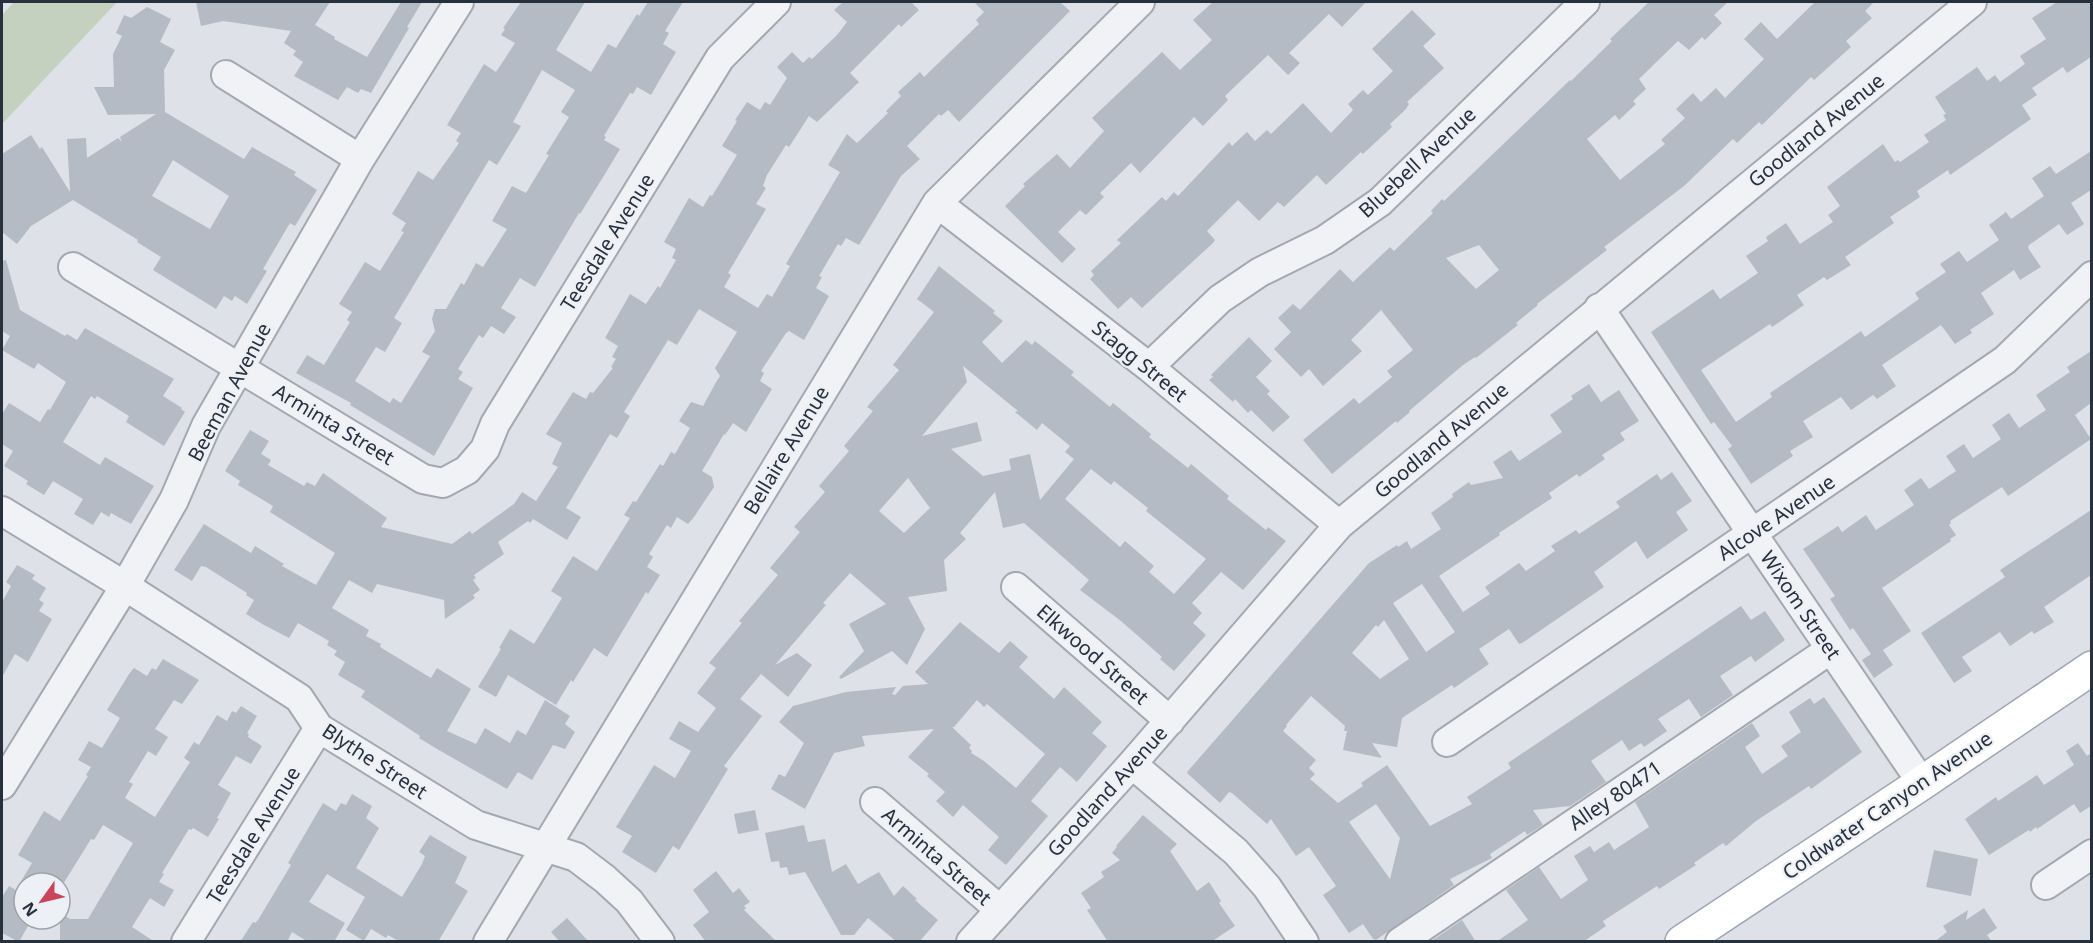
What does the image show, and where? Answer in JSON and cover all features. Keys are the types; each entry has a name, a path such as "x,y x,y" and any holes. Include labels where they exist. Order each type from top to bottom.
{"main road":[{"name":"Coldwater Canyon Avenue","path":"1682,942 2091,668"}],"street":[{"name":"Beeman Avenue","path":"2,784 125,586 174,500 206,426 360,159 459,2"},
{"name":"Teesdale Avenue","path":"443,483 467,470 485,449 495,424 720,58 776,2"},
{"name":"Bellaire Avenue","path":"488,942 937,203 1140,2"},
{"name":"Bluebell Avenue","path":"1149,367 1220,299 1260,272 1325,240 1380,202 1585,2"},
{"name":"Goodland Avenue","path":"971,942 1170,721 1339,525 1972,2"},
{"path":"226,75 360,159"},
{"name":"Stagg Street","path":"937,203 1149,367 1339,525"},
{"name":"Arminta Street","path":"73,267 423,479 443,483"},
{"name":"Alcove Avenue","path":"1447,742 2005,360 2091,276"},
{"name":"Wixom Street","path":"1599,308 1922,783"},
{"name":"Blythe Street","path":"2,511 125,586 299,698 319,728 476,825 576,857 605,879 628,901 660,942"},
{"name":"Elkwood Street","path":"1016,587 1170,721"},
{"name":"Alley 80471","path":"1400,942 1831,649"},
{"name":"Teesdale Avenue","path":"186,942 319,728"},
{"path":"1132,764 1236,852 1267,886 1304,942"},
{"name":"Arminta Street","path":"875,802 999,909"},
{"path":"2046,885 2091,854"}],"green space":[{"path":"14,2 117,2 2,124 2,15"}],"building":[{"path":"196,2 330,2 315,25 335,37 334,39 367,57 401,2 422,2 371,93 361,89 358,93 347,87 338,100 294,76 303,62 293,55 296,51 284,43 291,31 223,21 201,26"},
{"path":"521,2 585,2 556,50 591,72 608,44 616,48 637,14 639,16 648,2 683,2 665,31 669,33 663,44 676,52 651,95 637,87 633,94 630,93 604,136 606,137 604,140 620,149 605,174 535,287 520,278 501,308 516,317 504,334 491,326 483,338 479,335 458,369 463,372 458,379 473,388 434,456 350,405 351,403 296,373 307,355 324,365 350,322 347,320 352,312 339,304 365,262 380,271 404,232 401,231 406,223 392,214 418,171 433,180 459,143 456,141 461,133 447,125 484,64 496,72 515,43 501,35 505,29 503,28","holes":["542,70 575,90 561,112 569,117 526,193 512,186 492,221 507,229 483,267 476,263 464,285 461,283 446,309 435,309 432,319 435,331 422,352 430,356 401,403 393,398 390,403 355,381 376,347 385,352 402,323 394,318 489,160 497,165 521,126 513,122"]},
{"path":"843,2 911,2 919,10 901,27 899,24 850,73 859,82 817,122 809,116 789,147 786,145 767,175 763,186 766,188 756,204 766,209 728,273 731,275 724,287 758,308 767,294 772,297 790,266 786,264 840,172 828,165 847,134 857,143 888,113 886,111 901,96 898,92 920,72 924,77 979,24 976,20 984,12 974,2 1060,2 1070,11 959,122 948,110 941,116 939,114 907,146 920,159 901,176 859,245 846,238 841,246 838,244 819,276 822,277 816,288 829,296 804,340 789,331 786,333 761,371 764,373 760,381 772,389 746,432 733,423 724,434 702,471 712,477 714,487 694,517 688,524 677,517 671,528 667,525 649,554 653,557 647,567 660,575 648,594 646,592 607,657 594,648 556,705 508,675 496,697 478,687 510,629 534,644 562,598 551,591 573,556 597,571 630,518 624,515 633,501 636,502 660,464 663,466 671,452 675,454 690,428 679,421 691,402 703,406 720,376 715,368 737,332 699,309 677,345 668,340 624,412 630,416 617,438 610,434 566,508 581,517 567,540 533,519 530,523 528,521 498,542 504,554 474,575 476,578 473,580 480,590 473,595 475,598 445,619 444,600 377,584 372,593 349,580 332,608 369,630 366,636 381,644 380,647 431,678 437,668 471,689 447,731 476,744 485,728 510,743 517,730 526,735 545,700 570,716 565,724 575,732 565,749 553,745 532,780 518,772 507,789 437,749 361,697 365,691 338,675 345,662 334,655 337,651 327,645 329,641 298,623 289,638 264,625 246,614 254,600 246,595 247,593 206,567 201,566 192,581 174,570 204,524 251,553 255,546 284,564 282,566 316,585 335,553 270,512 273,506 238,485 240,481 225,471 250,430 269,441 261,454 271,460 268,465 304,486 307,482 315,486 323,473 387,518 381,527 452,544 470,531 472,534 514,504 522,492 536,501 558,467 552,464 562,443 546,434 573,392 586,399 613,368 611,367 616,359 612,357 618,346 605,338 630,294 646,304 658,286 660,288 676,260 672,258 676,249 664,242 689,198 703,207 737,155 722,146 737,121 735,120 747,102 760,110 765,102 770,105 787,78 777,67 792,52 803,63 809,57 812,59 837,35 847,22 834,10"},
{"path":"1213,2 1366,2 1342,27 1329,14 1289,53 1300,63 1288,75 1268,55 1225,96 1228,100 1203,126 1194,117 1140,173 1131,163 1100,193 1104,197 1086,215 1080,210 1058,232 1076,249 1062,263 1005,206 1025,186 1023,184 1057,154 1070,168 1104,131 1092,118 1162,52 1180,70 1212,40 1193,20"},
{"path":"1649,2 1728,2 1714,15 1722,23 1705,40 1702,37 1689,50 1678,41 1639,79 1646,89 1633,101 1636,104 1619,120 1615,115 1587,139 1620,180 1665,144 1661,140 1685,118 1676,109 1693,93 1701,102 1716,88 1725,98 1764,59 1744,39 1761,22 1777,39 1815,2 1874,2 1865,11 1872,18 1846,41 1851,47 1814,80 1811,77 1762,125 1759,122 1737,143 1733,139 1684,186 1604,247 1607,250 1537,304 1516,323 1518,325 1476,358 1463,365 1397,423 1396,421 1332,474 1303,440 1354,398 1359,404 1392,377 1387,371 1413,350 1381,310 1351,340 1362,351 1323,386 1309,369 1301,377 1274,349 1291,332 1278,318 1293,304 1300,310 1340,269 1353,282 1390,247 1394,251 1433,213 1431,211 1442,199 1444,201 1571,81 1612,41 1610,39","holes":["1479,245 1499,270 1476,289 1446,258"]},
{"path":"2057,2 2091,2 2091,57 2067,73 2063,67 2032,88 2037,95 2022,105 2031,119 1950,175 1948,170 1917,191 1920,197 1890,217 1894,223 1845,257 1851,265 1827,280 1824,277 1797,295 1804,305 1772,327 1770,324 1701,370 1736,422 1772,397 1770,393 1861,331 1865,337 1919,299 1915,293 1946,272 1940,264 1959,251 1967,262 1999,240 1989,225 2006,212 2011,219 2044,196 2032,178 2050,166 2056,174 2091,151 2091,190 2071,203 2084,224 2067,235 2059,224 2029,245 2028,248 2041,267 2020,280 2014,270 1981,293 1994,314 1970,330 1972,333 1955,344 1941,325 1882,365 1896,386 1877,399 1873,395 1851,410 1841,397 1803,421 1813,437 1790,451 1793,456 1751,484 1728,449 1732,446 1714,422 1711,424 1651,332 1713,289 1720,299 1758,273 1746,256 1768,241 1766,237 1786,223 1800,244 1833,222 1828,215 1840,206 1827,187 1883,144 1895,162 1898,160 1900,162 1929,142 1924,135 1946,120 1943,115 1946,114 1935,97 1977,67 1987,81 1995,75 2000,82 2025,64 2020,56 2046,39 2032,18"},
{"path":"147,7 171,19 160,42 175,50 164,70 165,112 244,159 252,147 296,172 294,175 317,190 295,226 290,223 263,269 267,271 247,304 235,296 232,301 224,296 216,309 153,270 161,257 73,200 31,226 17,244 2,232 2,154 31,135 40,149 42,147 70,192 67,139 86,138 87,158 118,138 122,142 120,137 156,114 108,115 94,87 114,87 113,54 122,36 116,33 124,15 131,18","holes":["173,160 229,196 210,229 152,196"]},
{"path":"1412,10 1436,34 1423,46 1444,68 1407,102 1409,104 1406,109 1390,124 1392,127 1326,185 1317,175 1284,207 1278,202 1259,221 1238,200 1207,231 1215,240 1213,243 1142,308 1131,297 1118,309 1090,279 1094,275 1091,271 1121,243 1117,240 1162,197 1166,201 1174,192 1178,196 1229,142 1232,146 1247,132 1255,141 1267,130 1271,134 1303,103 1331,133 1353,110 1348,104 1363,90 1368,95 1393,71 1372,49"},
{"path":"6,260 20,310 65,336 67,334 77,340 85,328 174,379 163,396 185,412 164,446 126,422 129,416 97,396 95,399 91,396 63,442 100,465 105,457 154,486 131,524 111,513 109,517 101,512 93,525 74,514 83,499 53,481 44,495 26,484 28,481 4,466 13,451 2,444 2,414 9,403 40,422 48,409 50,410 66,382 38,363 34,369 2,350 10,336 2,331 2,261"},
{"path":"939,266 995,311 993,313 1003,321 982,342 1002,363 1026,340 1032,345 1035,341 1074,372 1071,375 1110,407 1113,403 1151,434 1149,437 1188,468 1191,464 1229,496 1227,499 1266,530 1268,527 1286,541 1243,590 1221,572 1192,603 1202,613 1193,623 1206,635 1174,671 1160,659 1162,657 1121,621 1080,590 1089,580 1024,523 1003,528 995,492 960,533 966,539 944,560 947,591 908,597 925,629 907,665 892,651 841,679 839,677 864,651 849,624 886,604 850,573 823,603 826,605 775,665 797,653 812,665 788,697 761,674 740,699 762,716 724,766 728,769 679,850 673,846 656,873 622,852 632,836 616,827 654,765 675,778 691,751 669,739 679,721 698,732 716,708 697,693 716,668 709,663 742,623 739,621 778,575 770,568 800,532 794,527 825,492 819,486 849,451 844,446 873,411 867,407 899,370 893,365 934,312 917,299","holes":["963,366 1018,411 1015,412 1037,430 1042,423 1070,446 1065,452 1074,459 1040,500 1030,454 1009,459 1011,470 983,476 951,449 982,441 977,422 922,436 967,382","1091,469 1111,485 1114,481 1148,508 1146,511 1206,559 1174,594 1149,572 1154,566 1125,541 1120,547 1065,499","908,478 930,508 904,533 879,511"]},
{"path":"1249,337 1272,361 1256,377 1270,391 1267,394 1290,417 1273,432 1251,410 1248,413 1235,399 1233,402 1209,380 1213,377 1211,375"},
{"path":"2091,351 2091,403 2075,415 2091,439 2008,496 2002,487 1950,521 1949,525 1956,535 1950,539 1951,541 1882,588 1911,631 1883,650 1893,665 1874,678 1862,660 1871,654 1853,628 1850,630 1830,599 1835,596 1803,549 1838,526 1842,532 1866,515 1876,530 1914,505 1904,490 1921,478 1929,489 1956,471 1946,456 1964,444 1973,458 2001,439 1992,425 2009,413 2019,428 2046,410 2036,395 2070,372 2067,367"},
{"path":"1589,384 1601,402 1619,390 1639,421 1620,433 1625,440 1602,455 1605,459 1579,477 1577,474 1549,493 1552,498 1439,576 1463,612 1490,594 1485,587 1519,563 1526,571 1555,551 1551,546 1576,530 1579,534 1620,507 1616,502 1657,474 1661,480 1672,472 1692,501 1676,512 1688,530 1647,559 1636,541 1594,572 1604,587 1522,643 1519,644 1509,629 1479,649 1489,664 1454,688 1452,685 1402,718 1397,747 1372,743 1382,758 1343,750 1347,731 1344,731 1345,726 1311,696 1283,731 1316,760 1309,768 1315,774 1310,779 1338,803 1363,786 1361,783 1387,765 1430,826 1472,804 1467,797 1511,768 1508,763 1741,606 1751,620 1765,611 1785,640 1755,662 1751,656 1720,676 1733,695 1701,717 1689,699 1658,719 1667,731 1644,747 1641,743 1629,751 1622,740 1591,761 1606,782 1570,806 1533,810 1543,825 1527,835 1525,831 1490,854 1492,858 1450,879 1454,885 1376,940 1363,924 1349,933 1323,895 1336,886 1309,847 1296,856 1271,819 1267,824 1229,792 1220,803 1187,773 1369,563 1407,541 1411,549 1441,529 1431,513 1453,497 1452,494 1469,482 1471,485 1503,478 1493,462 1511,450 1519,461 1562,432 1550,415 1573,399 1571,396","holes":["1422,584 1455,632 1426,652 1393,603","1384,620 1409,659 1380,679 1352,653 1376,625 1378,627","1376,804 1400,838 1390,879 1349,822"]},
{"path":"2091,510 2091,575 2044,607 2054,622 2034,634 2032,631 2010,646 2000,632 1962,657 1972,671 1954,683 1921,633 2005,577 2000,570"},
{"path":"17,565 35,575 32,579 46,588 39,600 44,603 39,611 52,619 28,662 15,654 2,677 2,602 11,586 6,582"},
{"path":"960,622 999,653 1010,641 1028,657 1019,667 1054,699 1064,687 1102,722 1092,733 1107,746 1077,782 1060,767 1031,801 1048,816 1006,865 988,850 999,837 963,805 953,817 936,801 945,792 927,776 929,774 908,757 934,729 862,736 865,746 834,753 805,809 771,789 779,774 785,777 804,743 779,722 793,706 846,692 896,687 892,694 895,695 903,686 928,684 915,672","holes":["977,700 984,707 987,704 1045,754 1016,788 971,753 969,748 971,745 952,727"]},
{"path":"163,659 199,680 182,704 174,700 155,729 168,737 156,756 148,751 129,782 133,784 125,798 155,817 190,762 184,758 194,742 199,745 217,715 227,721 232,711 236,713 241,706 257,716 247,733 248,737 262,746 251,764 236,756 218,785 231,793 217,818 219,819 208,837 193,828 189,829 162,873 164,874 159,882 174,890 164,907 150,898 132,927 155,942 60,942 60,931 72,931 72,919 88,919 133,843 103,825 94,840 91,839 71,871 27,871 32,863 18,855 44,811 60,821 88,776 86,775 91,767 78,760 89,741 102,748 120,718 107,710 129,674 134,668 147,676 152,668 156,670"},
{"path":"1824,697 1862,752 1811,789 1809,786 1756,821 1726,846 1723,843 1694,863 1696,865 1659,889 1657,886 1603,921 1606,926 1583,942 1496,942 1528,920 1506,890 1539,867 1561,899 1588,880 1574,856 1590,846 1594,852 1609,842 1614,850 1649,827 1635,802 1752,723 1760,736 1745,747 1762,774 1788,756 1781,746 1801,732 1789,712 1810,698 1814,704"},
{"path":"2078,743 2087,756 2091,753 2091,806 2080,813 2074,804 2037,829 2036,827 2030,832 2029,830 1989,855 1965,819 1996,797 1998,801 2037,775 2044,785 2074,765 2066,751"},
{"path":"352,794 372,806 366,818 379,828 356,868 402,897 422,864 425,856 419,852 430,835 467,857 455,883 468,891 438,942 400,942 388,935 386,938 371,929 364,941 346,930 365,897 327,874 309,902 345,923 334,942 308,942 292,932 287,942 240,942 253,922 258,920 291,865 288,863 323,803 336,811 341,803 346,805"},
{"path":"755,810 759,830 738,834 734,814"},
{"path":"1143,815 1177,844 1170,851 1197,891 1209,882 1221,901 1219,903 1235,926 1211,942 1108,942 1087,910 1091,908 1081,893 1104,877 1101,872 1120,860 1112,853"},
{"path":"804,825 808,842 825,839 832,872 846,864 858,884 879,872 894,896 903,886 938,920 919,942 897,942 868,918 854,935 841,935 805,872 789,875 787,867 780,868 779,861 771,862 765,833"},
{"path":"1934,850 1978,859 1971,896 1926,887"},
{"path":"716,871 733,893 739,888 750,902 744,906 746,908 744,910 777,942 706,942 693,925 709,912 693,890"},
{"path":"9,886 12,888 12,931 25,931 19,942 2,933 2,897"},
{"path":"1984,908 1997,928 1987,935 1992,942 1934,942 1947,932 1943,926 1968,910 1966,920"},
{"path":"567,918 589,942 560,942 551,932"},
{"path":"1462,920 1476,942 1430,942"}]}
